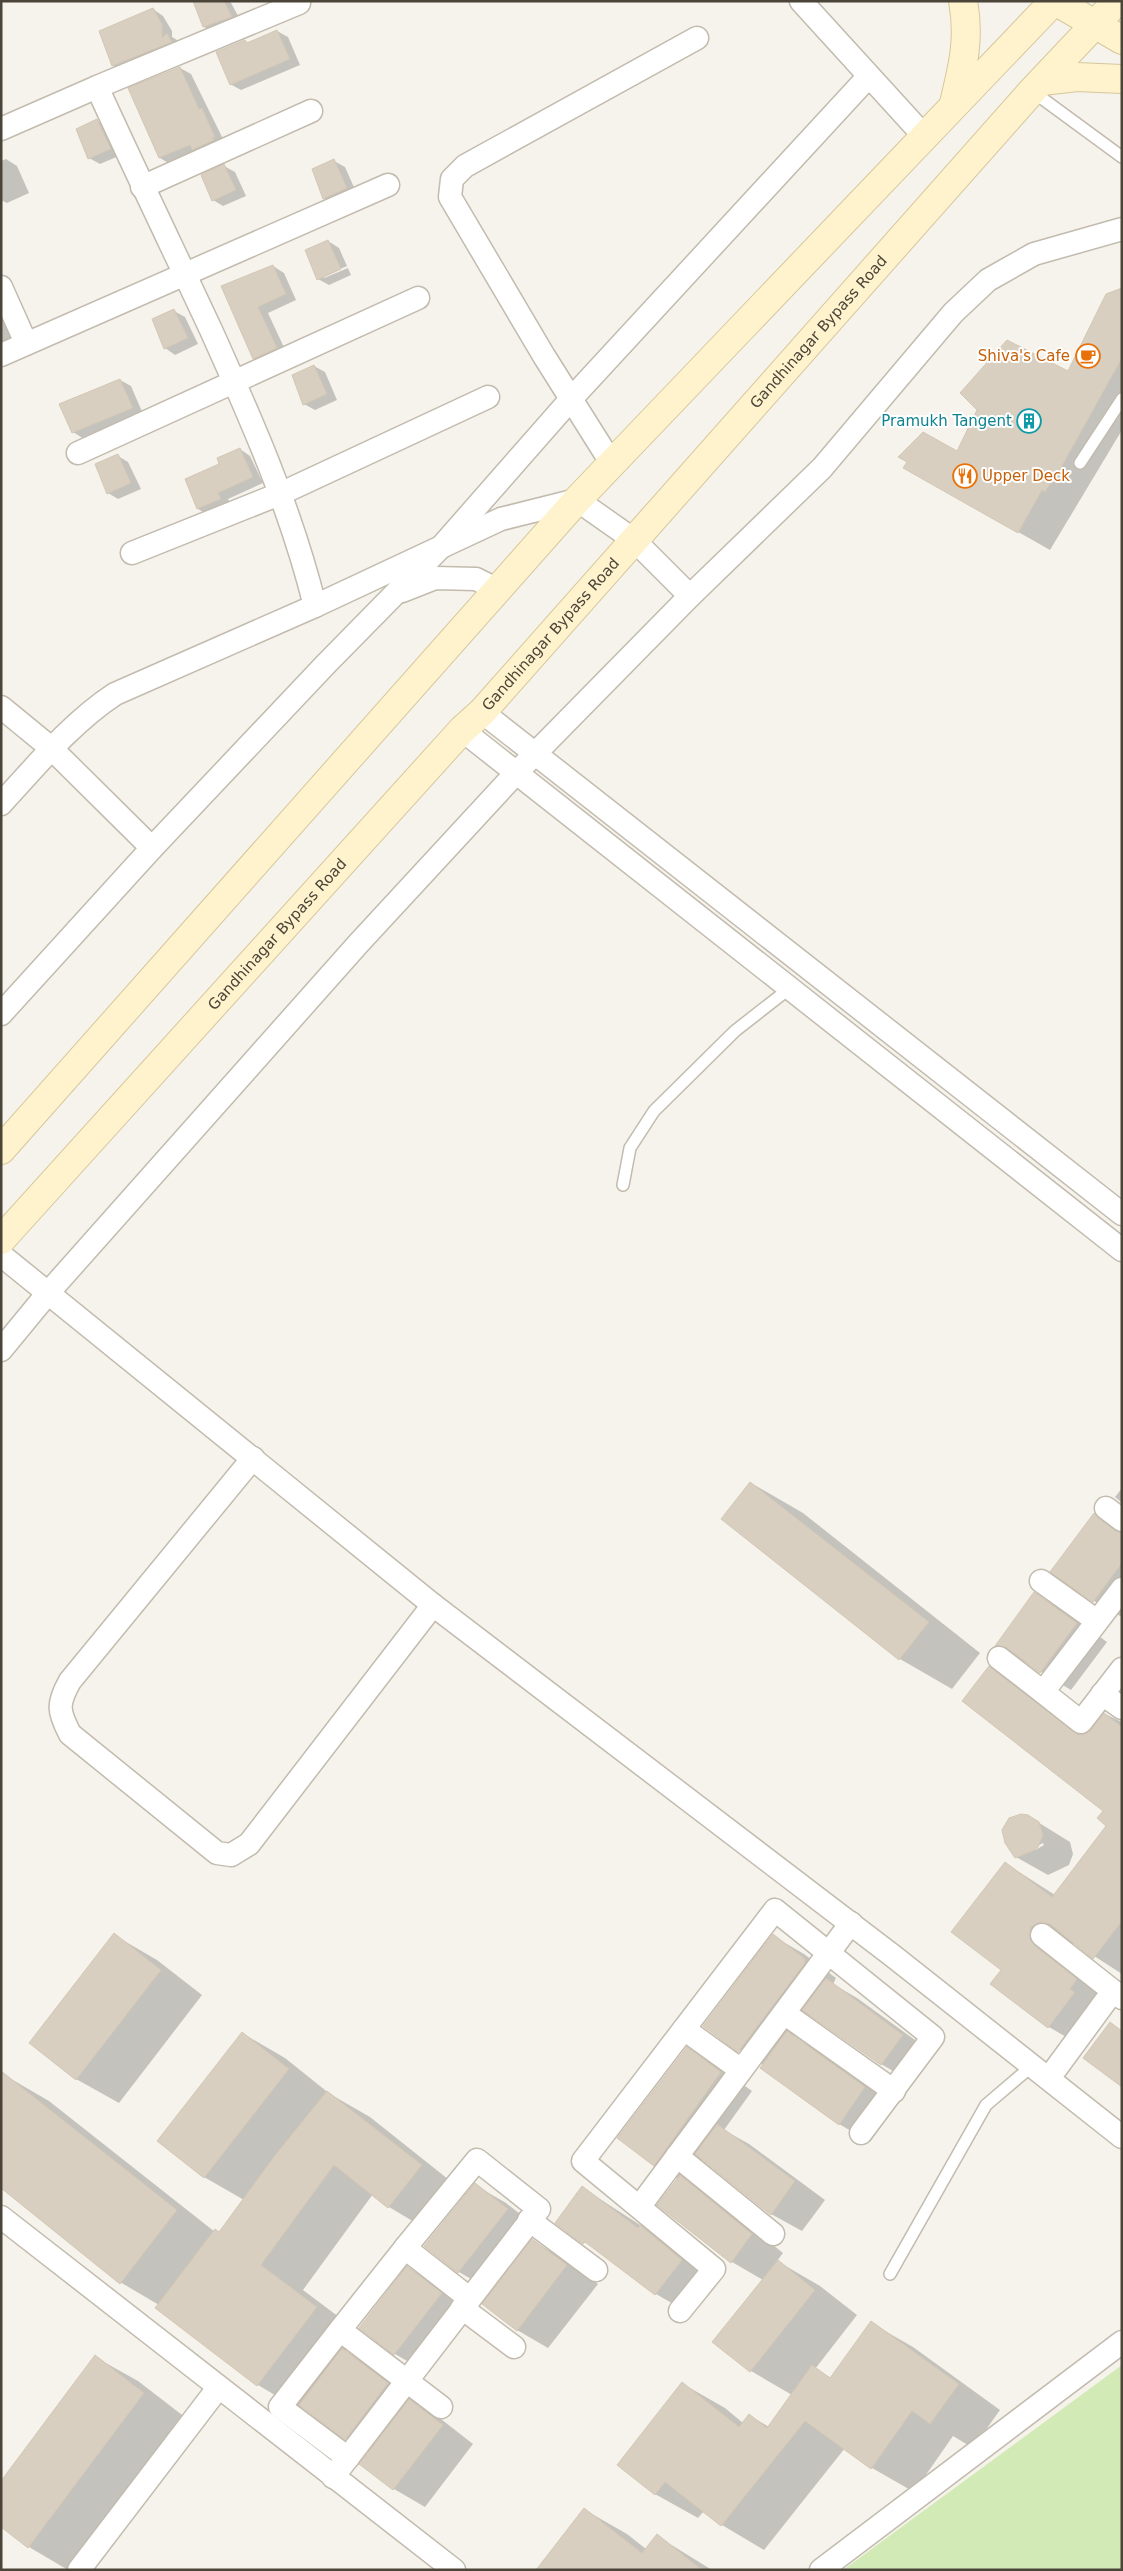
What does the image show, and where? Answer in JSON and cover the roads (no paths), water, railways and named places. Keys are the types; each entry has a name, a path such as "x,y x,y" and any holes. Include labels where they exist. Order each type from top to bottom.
{"main road":[{"path":"954,104 967,52 967,22 963,1"},
{"path":"1,1150 577,500 954,104 1055,1 1122,40"},
{"name":"Gandhinagar Bypass Road","path":"1,1240 462,730 482,712 1037,86 1117,1"},
{"path":"1037,86 1077,76 1122,79"}],"street":[{"path":"801,1 924,136"},
{"path":"1,129 299,3"},
{"path":"612,464 571,400 450,197 452,179 465,166 697,38"},
{"path":"1,1014 10,997 442,546 571,400 869,76"},
{"path":"97,87 235,383 282,493 302,553 315,606"},
{"path":"142,187 311,111"},
{"path":"1,354 388,185"},
{"path":"1,1350 48,1293 358,944 516,773 690,596 822,468 953,313 988,280 1034,254 1122,229"},
{"path":"1,287 26,343"},
{"path":"78,453 418,298"},
{"path":"132,553 282,493 488,397"},
{"path":"1,804 51,748 92,709 115,694 315,606 501,519 577,500 634,540 690,596"},
{"path":"394,594 435,578 476,579 498,590"},
{"path":"1,707 51,748 152,848"},
{"path":"482,712 1122,1214"},
{"path":"462,730 1122,1250"},
{"path":"1,1255 254,1458 433,1605 851,1923 1122,2137"},
{"path":"254,1458 70,1681 61,1696 60,1714 70,1734 217,1853 231,1855 248,1844 433,1605"},
{"path":"1041,1581 1098,1621"},
{"path":"1044,1692 1122,1589"},
{"path":"999,1658 1081,1722 1122,1669"},
{"path":"1102,1694 1122,1708"},
{"path":"680,2311 714,2269 583,2160 775,1910 933,2037 861,2133"},
{"path":"640,2206 851,1923"},
{"path":"1041,2072 1117,1995 1042,1935"},
{"path":"784,2013 894,2091"},
{"path":"684,2028 741,2070"},
{"path":"677,2156 773,2234"},
{"path":"333,2477 348,2458 529,2220 539,2209 477,2160 280,2407 348,2458"},
{"path":"1,2217 218,2388 454,2570"},
{"path":"529,2220 596,2270"},
{"path":"405,2248 514,2347"},
{"path":"340,2330 441,2407"},
{"path":"821,2570 1122,2342"},
{"path":"79,2570 218,2388"}],"lane":[{"path":"1037,86 1122,157"},
{"path":"1080,463 1122,399"},
{"path":"623,1184 630,1148 654,1111 735,1031 790,988"},
{"path":"890,2274 986,2105 1041,2072"}],"place":[{"name":"Shiva's Cafe","path":"1088,356"},
{"name":"Pramukh Tangent","path":"1029,421"},
{"name":"Upper Deck","path":"965,476"}]}
